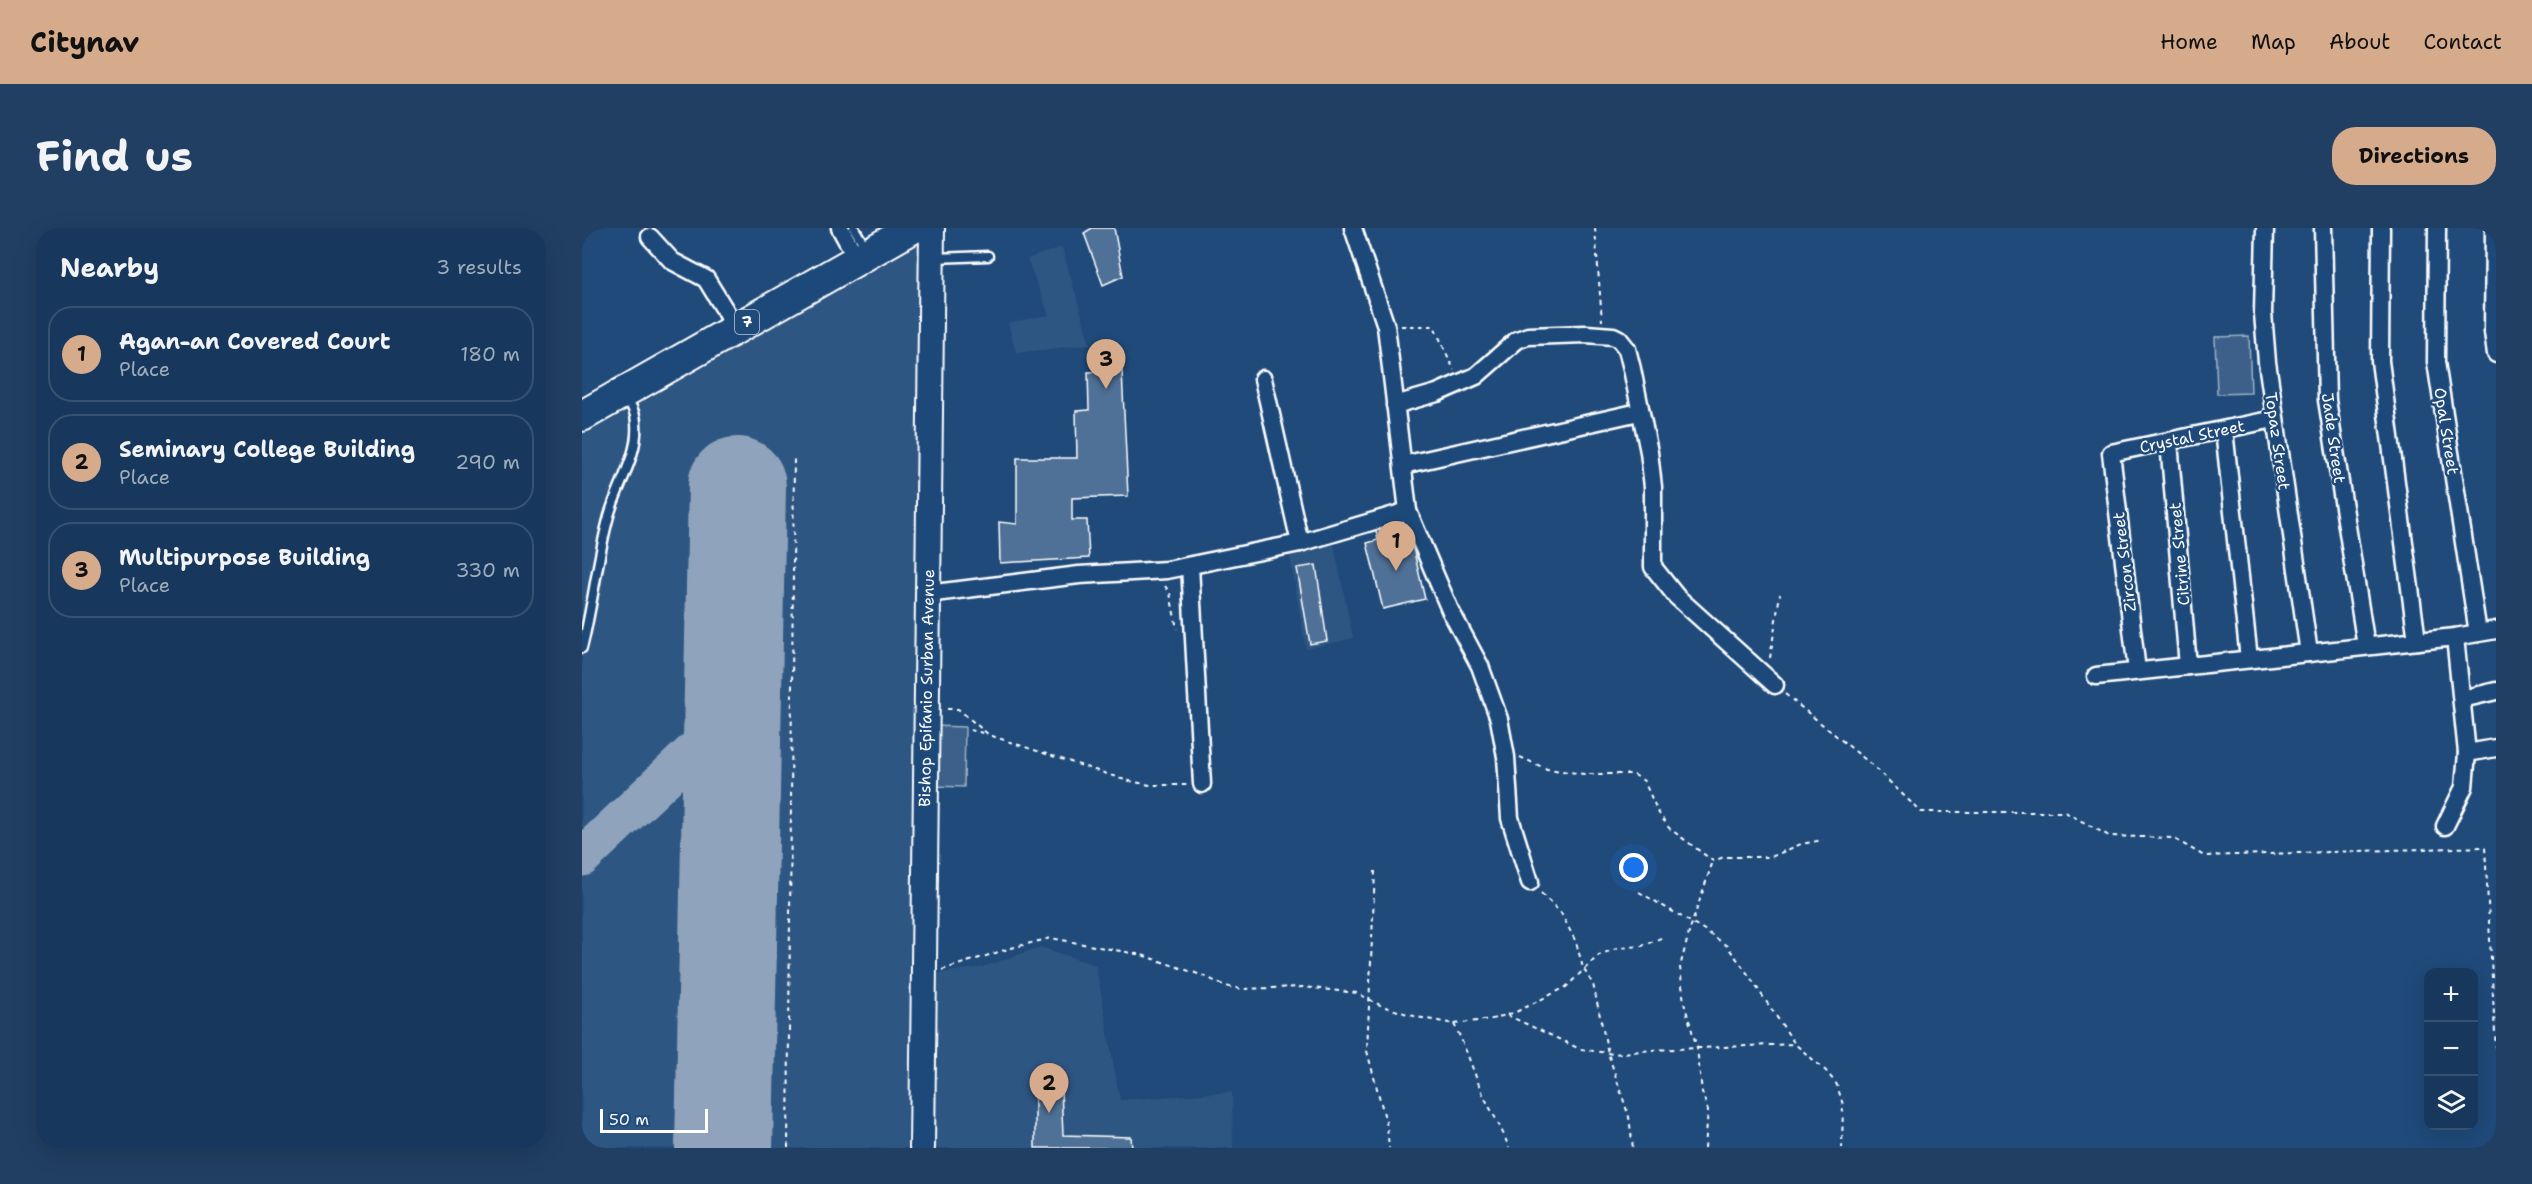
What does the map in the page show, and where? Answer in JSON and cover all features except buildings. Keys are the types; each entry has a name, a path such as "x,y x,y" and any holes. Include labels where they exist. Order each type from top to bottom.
{"highway":[{"name":"7","path":"582,416 736,328 879,239"}],"street":[{"path":"840,228 879,239"},
{"name":"Bishop Epifanio Surban Avenue","path":"922,1148 922,976 932,228"},
{"path":"1353,228 1386,326 1408,512 1450,610 1480,666 1499,719 1510,818 1530,882"},
{"name":"Topaz Street","path":"2265,228 2263,314 2274,419 2309,653"},
{"name":"Jade Street","path":"2323,228 2327,400 2366,646"},
{"path":"2381,228 2380,361 2417,641"},
{"name":"Opal Street","path":"2437,228 2436,362 2478,633"},
{"path":"2494,228 2496,354"},
{"path":"650,237 672,261 706,279 736,328"},
{"path":"1395,405 1476,376 1517,340 1528,336 1603,335 1619,339 1627,350 1649,452 1653,487 1653,567 1676,596 1775,685"},
{"path":"1263,379 1300,543"},
{"path":"1403,465 1639,412"},
{"name":"Crystal Street","path":"2111,453 2274,419"},
{"path":"2224,430 2249,659"},
{"name":"Citrine Street","path":"2169,442 2188,666"},
{"name":"Zircon Street","path":"2111,453 2137,671"},
{"path":"927,594 1078,575 1155,571 1190,566 1300,543 1408,512"},
{"path":"1190,566 1202,784"},
{"path":"2096,676 2455,637 2496,630"},
{"path":"2445,826 2464,787 2467,753 2455,637"},
{"path":"2462,699 2496,692"},
{"path":"2467,753 2496,748"}],"lane":[{"path":"932,258 988,256"},
{"path":"582,648 609,515 635,438 636,422 633,408 623,393"}],"path":[{"path":"1595,228 1603,335"},
{"path":"1386,326 1434,326 1460,383"},
{"path":"788,1148 794,456"},
{"path":"1155,571 1170,593 1177,637"},
{"path":"1780,594 1770,662 1775,685 1872,765 1921,812 2066,812 2109,836 2173,838 2204,856 2485,847 2496,1052"},
{"path":"926,710 958,709 989,735"},
{"path":"970,730 1125,780 1167,786 1202,784"},
{"path":"1503,745 1518,756 1547,769 1584,774 1633,774 1644,781 1658,812 1669,828 1713,861"},
{"path":"1706,1148 1708,1110 1702,1092 1697,1048 1684,1003 1680,967 1692,922 1713,861 1724,856 1771,857 1801,844 1822,840"},
{"path":"1375,871 1367,1052 1387,1126 1389,1148"},
{"path":"1530,882 1561,914 1576,942 1583,968 1593,984 1608,1053 1629,1117 1633,1148"},
{"path":"1639,892 1692,922 1727,946 1784,1024 1795,1044 1826,1071 1837,1085 1843,1105 1842,1148"},
{"path":"922,976 1051,938 1142,955 1226,986 1241,989 1303,987 1357,993 1382,1006 1418,1017 1454,1024 1507,1015 1544,1000 1566,987 1583,968 1599,955 1617,948 1642,946 1663,937"},
{"path":"1507,1015 1580,1049 1608,1053 1795,1044"},
{"path":"1454,1024 1471,1059 1479,1084 1501,1124 1509,1148"}],"shaded area":[{"path":"923,233 907,1148 582,1148 582,432 633,408"},
{"path":"1062,247 1090,344 1016,353 1008,323 1049,315 1027,259"},
{"path":"2249,336 2251,393 2217,394 2215,337"},
{"path":"1333,540 1353,638 1306,649 1289,551"},
{"path":"936,726 965,727 964,787 933,786"},
{"path":"1040,947 1096,965 1120,1100 1232,1092 1233,1148 925,1148 927,975 983,967"}],"taxiway":[{"path":"582,857 732,715"}],"runway":[{"path":"724,1148 737,486"}],"place":[{"name":"Multipurpose Building","path":"1106,389"},
{"name":"Agan-an Covered Court","path":"1396,571"},
{"name":"Seminary College Building","path":"1049,1113"}]}
